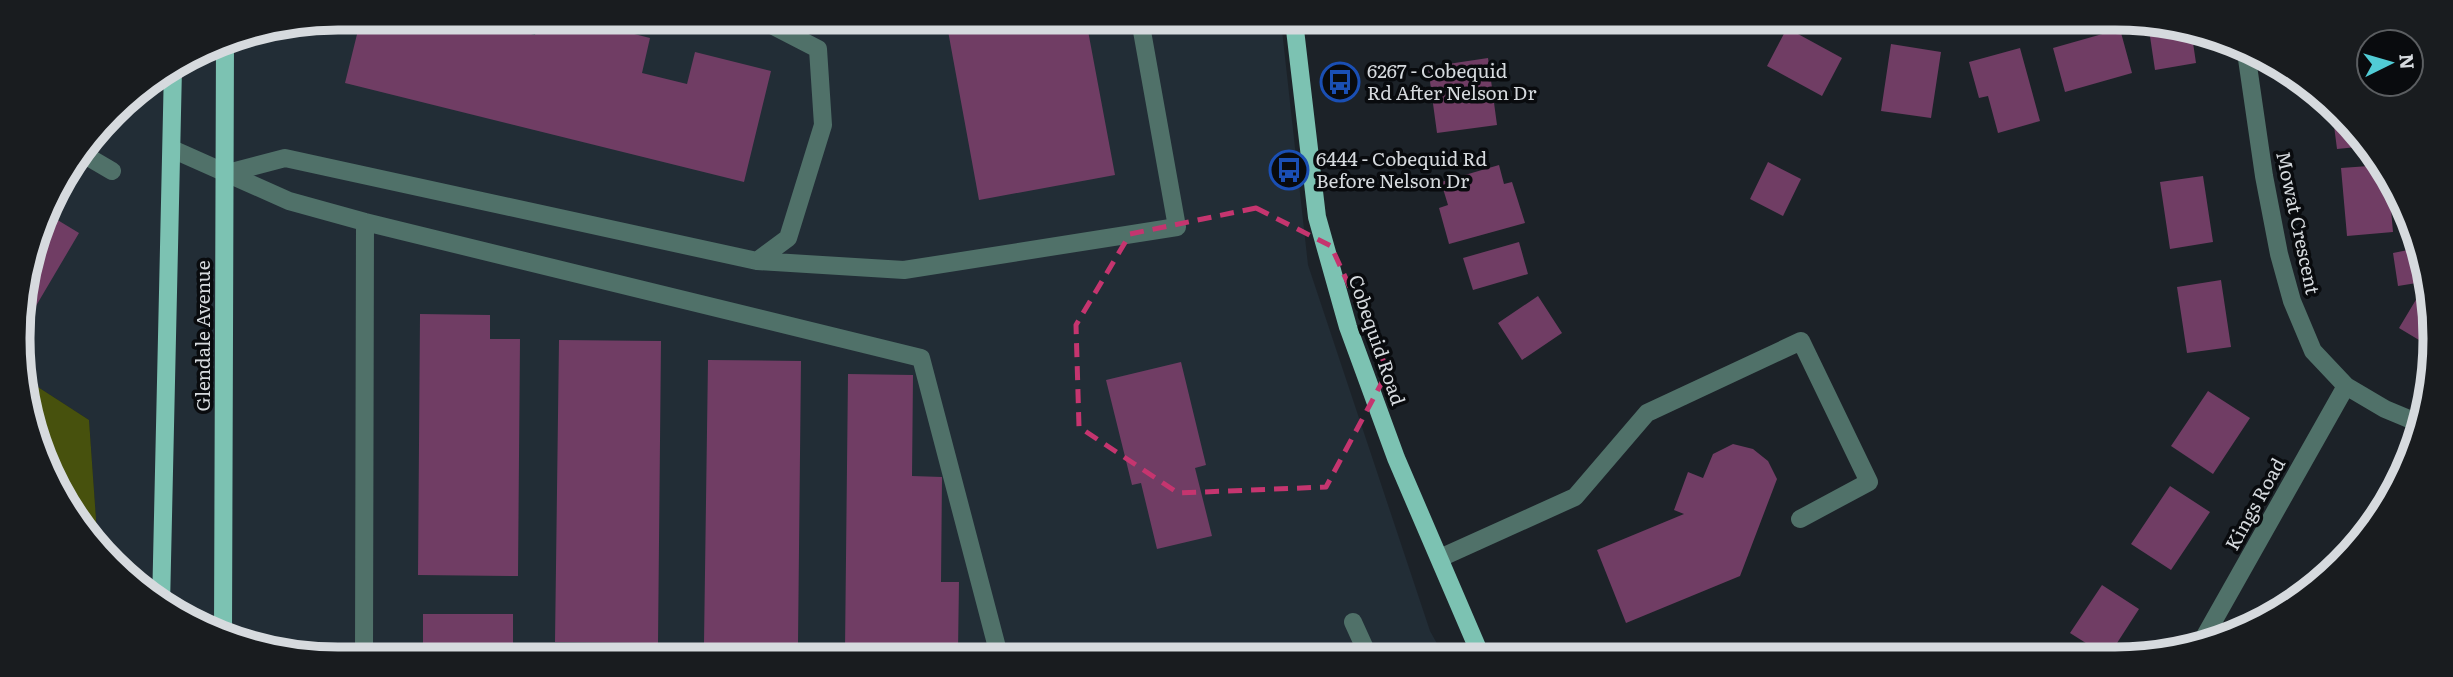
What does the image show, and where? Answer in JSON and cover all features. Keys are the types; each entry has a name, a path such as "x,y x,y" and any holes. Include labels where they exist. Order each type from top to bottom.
{"main road":[{"name":"Cobequid Road","path":"1295,30 1317,217 1348,327 1396,458 1477,647"},
{"name":"Glendale Avenue","path":"223,625 225,51"},
{"name":"Glendale Avenue","path":"161,591 173,78"}],"street":[{"path":"757,261 788,238 822,125 818,49 782,30"},
{"path":"224,174 285,158 757,261 904,270 1177,227 1142,30"},
{"name":"Mowat Crescent","path":"2247,60 2264,176 2279,254 2292,302 2313,351 2346,386 2385,409 2412,420"},
{"path":"172,149 289,201 921,358 997,647"},
{"path":"89,158 112,171"},
{"path":"364,647 365,222"},
{"path":"1440,558 1575,497 1647,413 1801,341 1869,482 1800,519"},
{"name":"Kings Road","path":"2207,633 2346,386"},
{"path":"1353,622 1364,647"}],"highlighted area":[{"path":"1256,208 1331,246 1388,371 1326,487 1178,493 1079,427 1076,325 1130,234"}],"shaded area":[{"path":"318,30 1282,30 1308,265 1430,631 1439,647 298,645 239,631 184,606 135,571 106,542 97,530 89,420 33,384 32,379 32,298 40,259 53,220 82,167 120,120 184,71 239,46"}],"green space":[{"path":"33,384 89,420 97,530 71,493 53,457 40,418"}],"building":[{"path":"358,30 514,30 535,35 536,30 618,30 650,38 642,73 687,84 695,52 771,71 744,182 345,83"},
{"path":"948,30 1088,30 1115,175 979,200"},
{"path":"1786,30 1791,30 1842,58 1822,96 1767,66"},
{"path":"2120,30 2132,73 2065,92 2053,48"},
{"path":"2149,31 2193,40 2196,63 2155,70"},
{"path":"1891,44 1941,52 1931,118 1881,111"},
{"path":"2020,48 2040,121 1998,133 1988,96 1979,98 1969,62"},
{"path":"1488,58 1497,125 1437,133 1428,67"},
{"path":"2333,120 2356,147 2337,149"},
{"path":"1768,162 1801,179 1783,216 1750,199"},
{"path":"1499,165 1504,184 1512,182 1525,223 1449,244 1439,208 1448,205 1441,182"},
{"path":"2370,166 2390,200 2393,232 2347,236 2341,168"},
{"path":"2203,176 2213,242 2170,249 2160,182"},
{"path":"54,218 79,233 30,316 40,259"},
{"path":"1519,242 1528,274 1473,290 1463,258"},
{"path":"2410,250 2418,283 2398,286 2393,253"},
{"path":"2221,280 2231,347 2187,353 2177,287"},
{"path":"2420,293 2423,342 2399,328"},
{"path":"1538,296 1562,333 1522,360 1498,323"},
{"path":"420,314 490,315 490,339 520,339 518,576 418,575"},
{"path":"559,340 661,341 658,643 555,642"},
{"path":"708,360 801,361 798,644 704,643"},
{"path":"1181,362 1206,465 1195,468 1212,536 1157,549 1141,483 1132,485 1106,380"},
{"path":"848,374 913,375 912,476 942,477 941,582 959,582 958,647 845,647"},
{"path":"2208,391 2250,418 2213,474 2171,446"},
{"path":"1733,444 1753,449 1768,461 1777,479 1740,576 1626,623 1597,550 1684,514 1674,510 1688,472 1703,478 1713,454"},
{"path":"2170,486 2210,512 2171,570 2131,544"},
{"path":"2102,585 2139,609 2114,647 2092,647 2070,633"},
{"path":"423,614 513,614 513,647 423,647"}],"place":[{"name":"6267 - Cobequid Rd After Nelson Dr","path":"1340,82"},
{"name":"6444 - Cobequid Rd Before Nelson Dr","path":"1289,170"}]}
